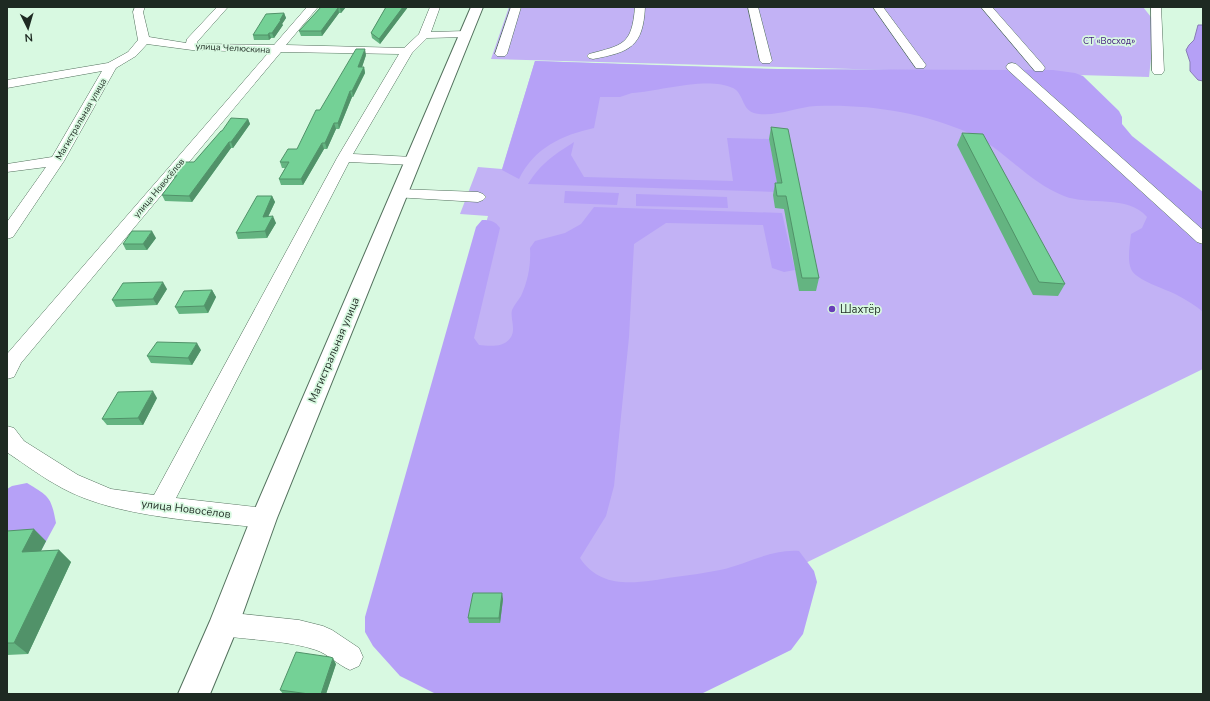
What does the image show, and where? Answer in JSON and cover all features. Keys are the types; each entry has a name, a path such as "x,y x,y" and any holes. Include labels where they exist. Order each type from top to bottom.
{"main road":[{"name":"Магистральная улица","path":"194,694 224,624 264,518 477,7"}],"street":[{"path":"140,7 138,12 144,40 192,47"},
{"name":"улица Челюскина","path":"223,7 191,41 192,47 276,50 407,51"},
{"name":"улица Новосёлов","path":"7,372 19,353 313,7"},
{"path":"160,506 344,158 407,51 424,35 435,7"},
{"path":"502,54 516,7"},
{"path":"592,56 609,53 628,45 635,35 639,22 640,7"},
{"path":"753,7 766,61"},
{"path":"878,7 920,65"},
{"path":"986,7 1039,68"},
{"path":"1156,7 1158,71"},
{"path":"424,35 466,34"},
{"name":"Магистральная улица","path":"7,234 57,161 111,66 132,54 144,40"},
{"path":"7,84 111,66"},
{"path":"1012,67 1203,240"},
{"path":"344,158 413,161"},
{"path":"7,168 57,161"},
{"path":"399,194 478,197"},
{"name":"улица Новосёлов","path":"10,443 70,482 110,498 160,506 264,518"},
{"path":"224,624 299,633 323,639 350,657"}],"green space":[{"name":"СТ «Восход»","path":"509,7 1143,7 1155,22 1149,77 491,59"},
{"name":"Шахтёр","path":"535,61 1022,77 1203,249 1203,369 666,631 377,613 488,216 460,214 478,167 502,169"}],"shaded area":[{"path":"1198,25 1203,25 1203,81 1198,80 1190,71 1190,62 1186,50 1194,40"},
{"path":"535,61 762,69 1053,70 1075,73 1083,76 1119,111 1122,117 1122,124 1132,136 1203,192 1203,312 1177,295 1138,277 1131,269 1129,256 1131,234 1142,228 1147,217 1139,210 1130,205 1074,199 1064,196 1038,182 982,139 951,126 894,111 855,106 816,106 774,114 759,114 753,113 746,107 740,94 733,88 711,83 684,85 632,93 620,97 600,97 594,128 560,139 550,144 525,168 519,179 502,170"},
{"path":"727,138 769,139 779,192 528,184 543,165 554,155 574,142 571,155 584,177 733,181"},
{"path":"565,191 619,193 617,205 564,203"},
{"path":"636,194 727,197 728,208 636,206"},
{"path":"594,207 782,213 795,270 784,272 772,268 763,225 666,223 634,244 629,337 614,486 606,516 580,558 589,569 599,576 623,582 636,582 714,571 778,552 799,551 814,571 817,582 803,634 791,650 701,694 434,693 400,676 373,646 365,632 365,617 476,227 482,220 485,220 494,222 500,228 474,338 479,345 496,346 508,341 511,337 513,327 512,310 526,285 530,248 535,241 565,233 581,224"},
{"path":"27,483 48,498 53,508 56,523 23,584 7,629 7,489 12,486"}],"building":[{"path":"321,7 341,7 338,8 321,31 299,31"},
{"path":"386,7 403,7 379,39 371,33"},
{"path":"284,13 272,33 269,33 268,35 253,35 266,14"},
{"path":"356,49 365,49 358,67 364,67 352,91 350,91 338,123 334,123 325,143 322,143 301,179 279,179 289,162 280,162 288,149 297,149 316,110 320,110"},
{"path":"231,118 248,119 189,196 162,195 177,175 173,175 184,162 194,162 222,131"},
{"path":"771,127 788,129 819,278 802,278 786,196 777,196 775,183 782,183"},
{"path":"962,133 983,134 1065,284 1039,282"},
{"path":"257,196 272,196 263,217 273,216 265,231 236,233"},
{"path":"132,231 152,231 143,244 123,244"},
{"path":"163,282 153,299 112,300 123,283"},
{"path":"212,290 204,306 175,307 184,291"},
{"path":"157,342 197,343 188,358 147,356"},
{"path":"153,391 138,418 102,419 118,392"},
{"path":"34,529 22,552 59,550 14,643 7,643 7,531"},
{"path":"473,593 502,593 499,618 468,618"},
{"path":"296,652 333,658 321,694 280,690"}],"place":[{"name":"Шахтёр","path":"832,309"}]}
